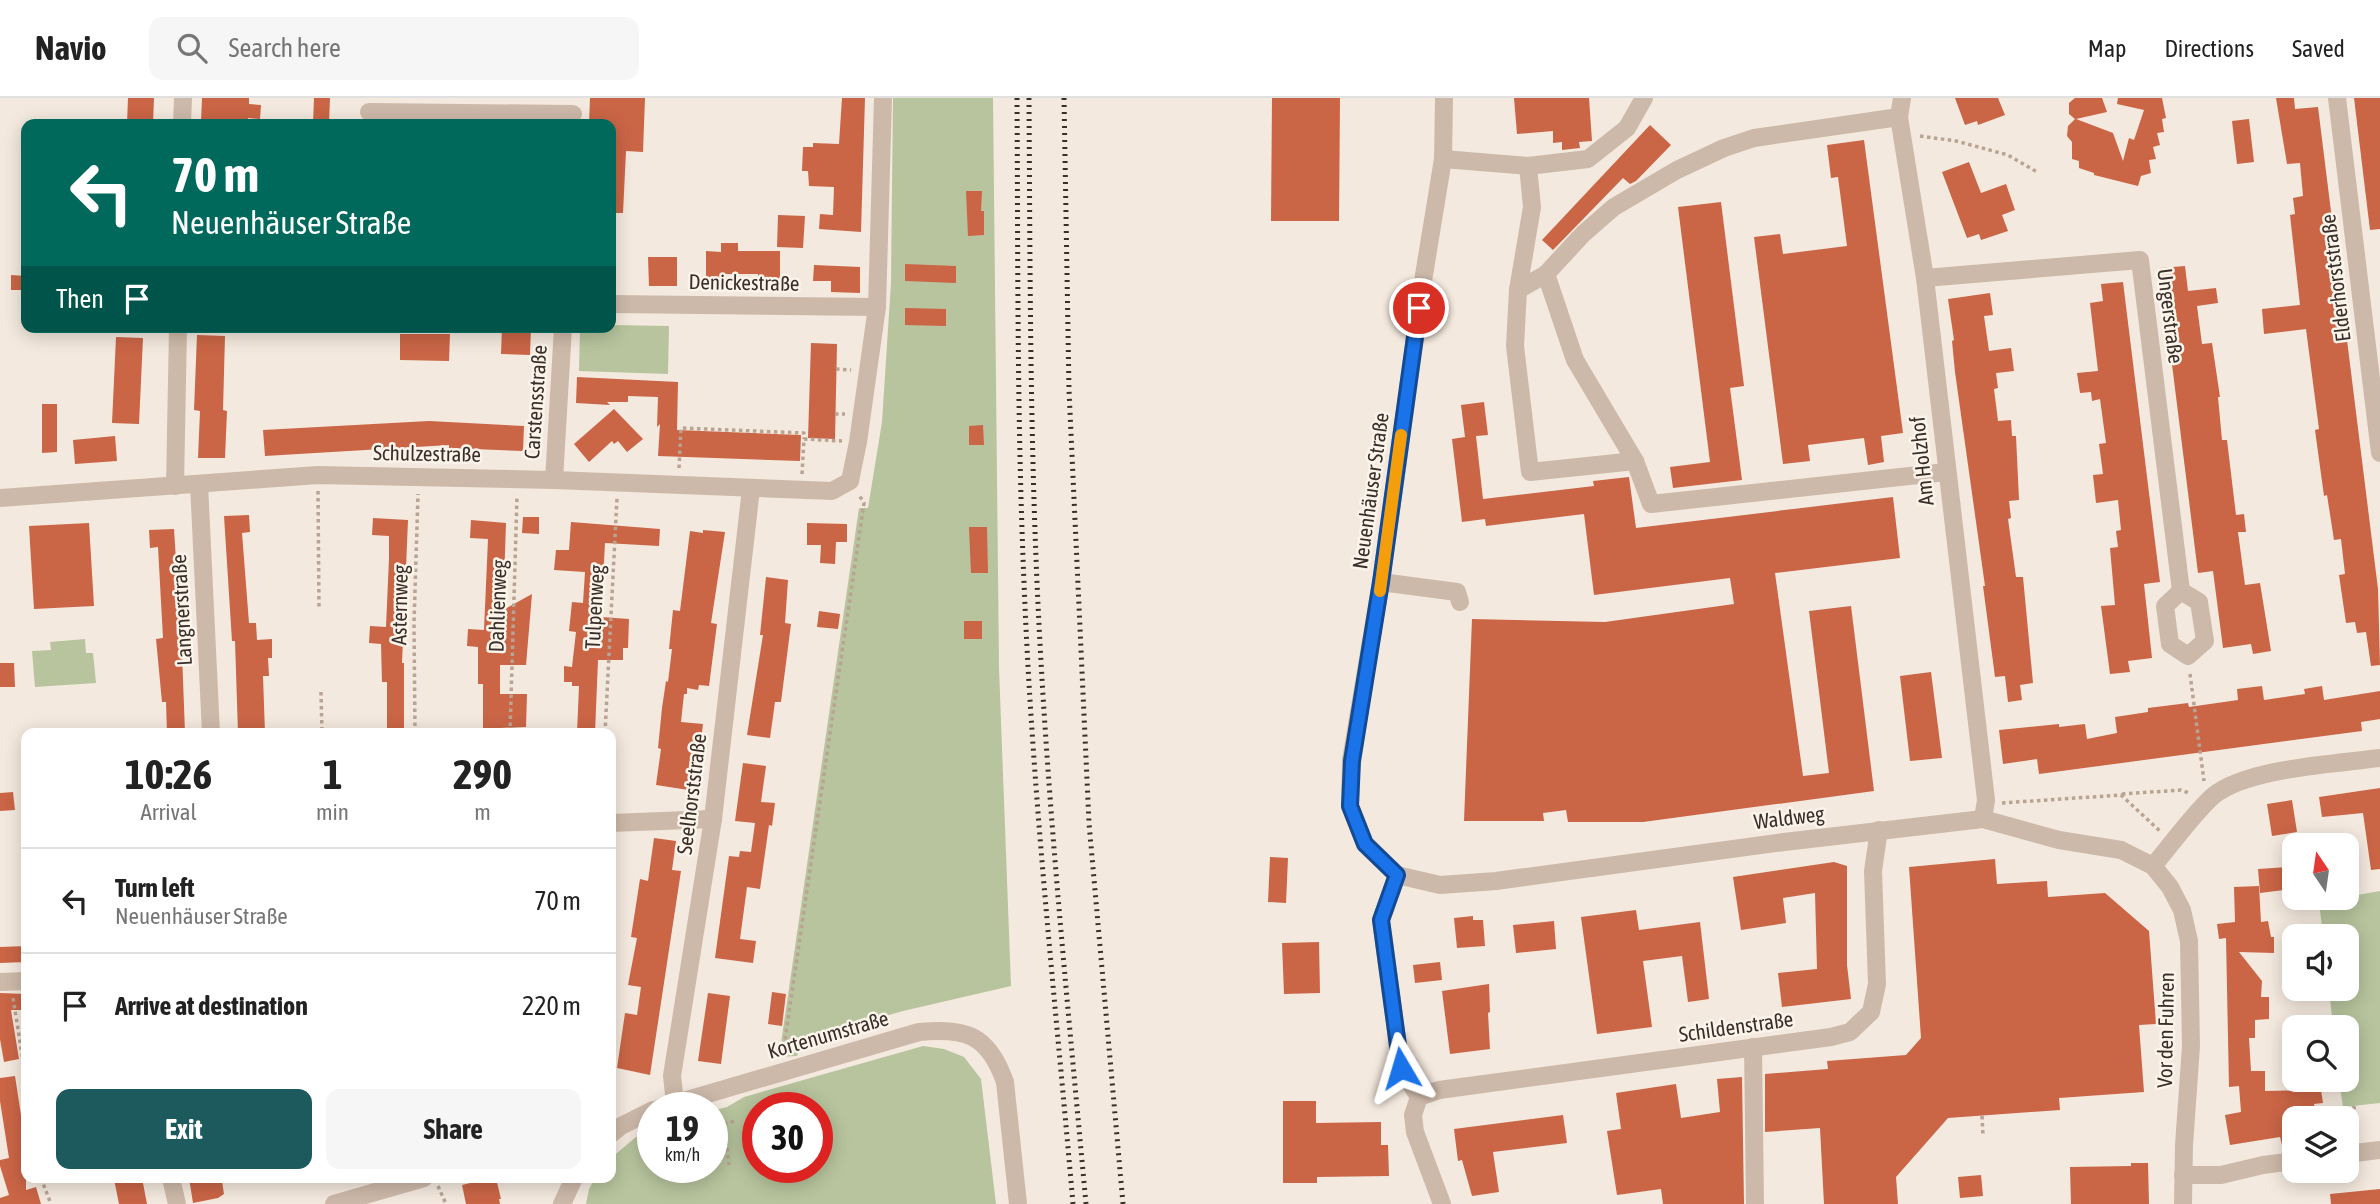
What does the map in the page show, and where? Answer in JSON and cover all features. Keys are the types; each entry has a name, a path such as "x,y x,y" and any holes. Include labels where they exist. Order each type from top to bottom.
{"street":[{"path":"182,119 183,98"},
{"path":"850,481 877,307 883,98"},
{"name":"Neuenhäuser Straße","path":"1397,875 1365,844 1350,806 1352,761 1443,159 1444,98"},
{"path":"1443,159 1528,166 1588,159 1627,128 1644,98"},
{"name":"Am Holzhof","path":"1902,98 1901,125 1925,278 1986,800 1983,819"},
{"name":"Elderhorststraße","path":"2337,98 2380,453"},
{"path":"369,112 573,112"},
{"path":"1518,290 1546,274 1583,234 1614,206 1677,170 1724,148 1754,138 1901,125"},
{"path":"1528,166 1532,207 1518,290 1515,346 1530,472 1635,461"},
{"name":"Ungerstraße","path":"1925,278 2140,260 2182,591"},
{"path":"1546,274 1575,360 1635,461 1651,504 1946,472"},
{"name":"Denickestraße","path":"616,304 877,307"},
{"path":"175,485 178,333"},
{"name":"Carstensstraße","path":"554,480 563,333"},
{"name":"Schulzestraße","path":"0,498 318,475 554,480 802,491 832,491 850,481"},
{"name":"Langnerstraße","path":"199,484 211,728"},
{"name":"Seelhorststraße","path":"670,1092 713,819 751,489"},
{"path":"1381,582 1457,592 1460,603"},
{"path":"2182,591 2200,602 2205,641 2188,656 2170,644 2165,606 2182,591"},
{"path":"2153,866 2209,793 2259,775 2380,758"},
{"path":"616,823 713,819"},
{"name":"Waldweg","path":"1397,875 1440,885 1496,881 1879,830 1983,819 2059,840 2121,850 2153,866"},
{"name":"Schildenstraße","path":"1419,1097 1439,1090 1831,1037 1850,1032 1871,1012 1877,985 1873,871 1879,830"},
{"name":"Vor den Fuhren","path":"2153,866 2170,887 2182,911 2189,941 2191,1046 2183,1204"},
{"path":"1397,875 1381,920 1401,1068 1419,1097 1413,1115 1415,1132 1442,1204"},
{"name":"Kortenumstraße","path":"716,1092 919,1032 948,1030 968,1034 990,1052 999,1064 1005,1082 1018,1204"},
{"path":"1753,1047 1755,1204"},
{"path":"616,1130 637,1118"},
{"path":"2359,1153 2380,1150"},
{"path":"2183,1175 2221,1175 2282,1163"},
{"path":"172,1183 177,1204"},
{"path":"562,1204 572,1183"},
{"path":"334,1204 377,1184"}],"path":[{"path":"1901,125 2008,155 2037,172"},
{"path":"678,486 681,428 804,433 802,491"},
{"path":"804,439 858,442"},
{"path":"318,475 319,608"},
{"name":"Asternweg","path":"415,728 414,623 419,477"},
{"name":"Dahlienweg","path":"510,728 517,479"},
{"path":"780,1073 864,503 850,481"},
{"name":"Tulpenweg","path":"606,728 618,483"},
{"path":"1986,800 2009,804 2181,790 2194,795 2209,793 2188,656"},
{"path":"321,692 322,728"},
{"path":"2121,794 2172,844"},
{"path":"6,988 21,1056"},
{"path":"1982,1116 1983,1136"},
{"path":"728,1124 735,1121"},
{"path":"728,1157 729,1165"},
{"path":"43,1183 51,1204"},
{"path":"437,1183 446,1204"}],"green space":[{"path":"893,98 993,98 999,668 1011,986 903,1011 804,1039 797,1056 779,1057 859,508 868,508 882,422 891,283"},
{"path":"616,325 669,326 668,374 579,371 580,333 616,333"},
{"path":"85,639 86,653 93,653 96,683 35,687 32,651 51,650 50,642"},
{"path":"2380,891 2380,1103 2343,1106 2341,1092 2359,1092 2359,1015 2332,1015 2330,1001 2359,1001 2359,924 2322,924 2320,910 2359,910 2359,895"},
{"path":"923,1046 944,1049 964,1057 981,1079 996,1204 586,1204 592,1183 616,1183 616,1154 636,1137 637,1183 728,1183 728,1106 742,1098 742,1183 833,1183 833,1092 762,1092"}],"building":[{"path":"128,98 154,98 153,119 127,119"},
{"path":"202,98 249,98 249,104 261,105 260,119 201,119"},
{"path":"314,98 330,98 329,119 313,119"},
{"path":"590,98 645,98 643,152 626,151 623,213 616,213 616,119 589,119"},
{"path":"842,98 865,98 861,232 819,229 820,214 833,215 834,187 809,186 808,171 802,171 803,147 813,147 813,143 839,144"},
{"path":"1272,98 1340,98 1339,221 1271,221"},
{"path":"1514,98 1589,98 1592,141 1579,142 1580,148 1562,150 1562,142 1553,143 1553,131 1517,134"},
{"path":"1955,98 1998,98 2005,115 1978,125 1977,121 1965,125"},
{"path":"2075,98 2102,98 2107,112 2076,119 2113,133 2123,161 2129,138 2134,140 2144,110 2117,104 2118,98 2162,98 2166,118 2162,119 2164,132 2157,133 2160,145 2153,147 2156,159 2149,160 2151,173 2141,176 2138,186 2094,175 2079,168 2079,161 2072,159 2072,142 2067,136 2068,126 2075,119 2069,114 2069,103"},
{"path":"2276,98 2294,98 2295,109 2318,107 2378,589 2380,665 2371,666 2366,632 2357,633 2355,622 2346,623 2339,575 2345,574 2341,539 2334,540 2327,495 2324,496 2315,430 2319,429 2306,329 2264,334 2262,309 2300,305 2290,215 2295,214 2293,198 2303,196 2300,163 2287,164"},
{"path":"2354,98 2380,98 2380,229 2370,230"},
{"path":"2249,119 2254,162 2237,164 2232,121"},
{"path":"1650,125 1671,145 1636,181 1630,184 1623,178 1553,250 1542,240"},
{"path":"1864,140 1903,433 1881,436 1884,462 1868,465 1864,438 1808,445 1810,461 1783,464 1754,237 1780,234 1783,254 1847,246 1838,177 1831,178 1827,145"},
{"path":"1969,162 1981,193 2006,184 2015,210 2002,215 2008,231 1981,240 1979,234 1967,238 1942,172"},
{"path":"966,191 982,191 984,235 968,236"},
{"path":"1721,202 1744,386 1730,388 1742,480 1673,488 1670,467 1710,462 1678,207"},
{"path":"778,215 805,216 803,248 777,247"},
{"path":"721,243 738,243 738,251 780,251 780,288 758,288 758,274 726,274 726,289 706,288 706,251 721,252"},
{"path":"648,257 677,257 677,286 649,286"},
{"path":"905,264 956,266 956,283 905,281"},
{"path":"814,265 860,267 860,293 831,292 831,281 813,281"},
{"path":"2185,266 2188,291 2216,288 2218,303 2197,306 2202,344 2212,343 2220,397 2222,440 2227,440 2236,515 2244,514 2246,532 2238,532 2245,585 2260,583 2271,651 2253,654 2251,644 2223,648 2213,571 2198,573 2160,268"},
{"path":"11,275 21,276 21,290 11,290"},
{"path":"2123,282 2160,582 2144,584 2152,658 2128,661 2130,672 2110,674 2101,606 2115,605 2110,548 2118,547 2116,531 2121,530 2118,500 2096,503 2093,475 2103,474 2099,444 2106,443 2100,399 2092,401 2091,392 2080,393 2077,373 2098,371 2090,303 2103,301 2101,284"},
{"path":"1990,293 1993,315 1984,316 1989,351 2011,348 2014,371 1996,373 1998,388 1994,389 1998,421 2011,420 2012,436 2016,436 2019,500 2009,501 2011,518 2008,519 2016,577 2023,577 2033,683 2020,685 2022,700 2008,702 2005,676 1995,677 1948,299"},
{"path":"905,308 946,309 946,326 905,325"},
{"path":"502,333 531,333 530,355 501,354"},
{"path":"400,334 450,334 449,361 400,360"},
{"path":"197,335 225,336 225,458 198,458 200,411 194,410"},
{"path":"116,337 143,338 139,424 112,423"},
{"path":"811,343 837,344 835,439 808,438"},
{"path":"577,377 678,382 677,430 801,435 800,461 658,456 658,397 628,396 628,402 607,402 610,405 576,403"},
{"path":"1484,402 1488,435 1476,436 1483,499 1594,486 1593,481 1629,477 1636,528 1893,497 1900,558 1775,573 1803,776 1829,773 1809,611 1851,606 1874,791 1643,822 1568,822 1566,810 1543,813 1544,821 1464,821 1472,619 1605,622 1734,604 1730,578 1594,595 1584,514 1486,526 1485,519 1462,522 1452,439 1465,437 1461,405"},
{"path":"42,404 57,404 57,452 42,453"},
{"path":"614,409 643,439 627,452 618,441 614,444 612,441 589,462 574,444"},
{"path":"429,421 524,426 523,451 449,448 449,445 265,456 263,430"},
{"path":"983,425 984,445 969,445 969,426"},
{"path":"115,436 117,461 75,464 73,440"},
{"path":"249,515 250,532 242,533 249,623 256,623 257,640 272,639 272,658 268,658 269,676 263,676 265,728 238,728 235,641 232,641 224,516"},
{"path":"523,517 539,517 539,534 522,533"},
{"path":"373,518 408,520 402,663 404,728 387,728 387,682 382,682 381,644 369,643 370,626 386,627 389,558 389,536 372,535"},
{"path":"471,520 506,523 503,610 532,594 526,665 500,665 500,694 527,694 526,727 483,728 483,684 478,684 478,647 467,646 468,629 484,630 488,539 470,538"},
{"path":"571,522 660,529 659,546 605,543 601,617 629,619 628,648 623,648 623,660 598,660 595,728 577,728 579,686 564,682 564,666 572,667 576,632 569,631 572,602 583,603 585,572 554,570 556,550 569,550"},
{"path":"89,523 94,606 34,609 29,526"},
{"path":"807,523 847,524 847,542 836,542 835,564 820,563 821,545 807,545"},
{"path":"969,527 987,527 988,573 971,573"},
{"path":"174,529 185,728 167,728 166,702 162,702 156,639 163,638 158,547 150,548 149,530"},
{"path":"703,530 725,532 711,623 717,624 709,686 699,685 698,690 687,688 687,694 684,694 681,722 703,724 695,791 656,785 661,749 658,748 662,708 672,649 669,649 673,610 680,611 690,531 703,533"},
{"path":"766,577 788,580 785,623 791,624 781,702 775,702 770,738 747,735 763,635 760,635"},
{"path":"819,611 840,614 838,629 817,627"},
{"path":"964,621 982,621 982,639 964,639"},
{"path":"0,663 14,663 15,687 0,687"},
{"path":"1931,672 1942,758 1910,761 1900,676"},
{"path":"2262,686 2264,700 2305,694 2304,689 2322,686 2324,700 2380,691 2380,719 2361,722 2362,731 2039,774 2037,759 2003,764 1999,730 2085,724 2087,739 2117,733 2115,717 2148,712 2148,708 2188,703 2189,707 2238,700 2237,689"},
{"path":"743,763 766,766 761,802 775,803 772,826 769,825 760,889 747,887 740,939 756,941 753,963 715,958 729,856 739,857 740,851 751,852 755,823 735,821"},
{"path":"2380,788 2380,869 2371,870 2363,813 2322,817 2319,797"},
{"path":"13,792 15,810 0,811 0,793"},
{"path":"2292,800 2297,832 2272,836 2267,804"},
{"path":"654,838 676,841 672,870 681,871 650,1075 617,1068 625,1013 637,1015 641,987 628,985 637,938 631,937 640,879 648,881"},
{"path":"1270,857 1288,858 1286,903 1268,902"},
{"path":"1995,859 1997,884 2047,881 2048,897 2105,893 2149,931 2156,1024 2139,1025 2144,1092 2059,1098 2060,1110 1948,1118 1896,1177 1898,1204 1824,1204 1820,1128 1765,1132 1765,1074 1828,1069 1827,1061 1906,1055 1921,1038 1909,867"},
{"path":"1834,862 1847,866 1847,965 1851,999 1782,1007 1778,973 1817,969 1815,893 1783,898 1786,923 1741,930 1733,877"},
{"path":"2282,867 2282,890 2260,893 2258,869"},
{"path":"2259,886 2261,922 2268,921 2271,937 2274,937 2274,953 2239,952 2262,981 2261,997 2269,997 2269,1019 2255,1020 2255,1038 2249,1038 2251,1071 2265,1071 2265,1091 2321,1092 2323,1103 2314,1106 2282,1106 2282,1145 2280,1137 2230,1145 2225,1115 2241,1112 2239,1086 2229,1087 2226,938 2219,939 2217,924 2235,922 2234,887"},
{"path":"1636,910 1639,930 1700,922 1709,999 1688,1002 1682,956 1643,961 1652,1027 1597,1034 1581,917"},
{"path":"1473,916 1473,920 1483,920 1485,946 1457,948 1454,918"},
{"path":"1554,921 1556,949 1516,953 1513,925"},
{"path":"1319,942 1320,993 1284,994 1282,943"},
{"path":"21,946 21,962 0,963 0,947"},
{"path":"1440,962 1442,980 1415,983 1413,965"},
{"path":"1489,984 1490,1049 1450,1054 1442,991"},
{"path":"772,992 786,994 782,1026 768,1024"},
{"path":"0,993 21,994 21,1010 11,1010 19,1059 4,1062 0,1039"},
{"path":"708,993 730,996 721,1064 698,1061"},
{"path":"15,1076 21,1115 21,1183 26,1183 26,1190 36,1187 41,1204 0,1204 0,1198 9,1195 0,1160 9,1158 0,1101 0,1078"},
{"path":"1742,1077 1744,1204 1663,1204 1661,1189 1617,1195 1607,1131 1621,1129 1616,1093 1676,1084 1681,1118 1720,1112 1717,1079"},
{"path":"1283,1101 1316,1101 1316,1123 1381,1122 1381,1145 1388,1145 1389,1176 1317,1177 1317,1183 1283,1183"},
{"path":"1563,1115 1567,1143 1493,1152 1499,1192 1472,1196 1462,1160 1458,1161 1454,1129"},
{"path":"2131,1163 2148,1163 2149,1204 2071,1204 2070,1167 2131,1166"},
{"path":"1981,1175 1983,1196 1960,1198 1958,1177"},
{"path":"115,1183 143,1183 147,1204 119,1204"},
{"path":"190,1183 222,1183 224,1194 218,1198 193,1203"},
{"path":"497,1183 500,1204 466,1204 462,1185"},
{"path":"2380,1189 2380,1204 2331,1204 2330,1194"}],"railway":[{"path":"1017,98 1018,340 1024,582 1032,738 1073,1204"},
{"path":"1029,98 1033,461 1041,660 1058,893 1086,1204"},
{"path":"1064,98 1069,390 1089,823 1123,1204"}],"slow traffic":[{"path":"1380,591 1401,435"}],"route":[{"path":"1401,1068 1381,920 1397,875 1365,844 1350,806 1352,761 1381,582 1419,308"}]}
